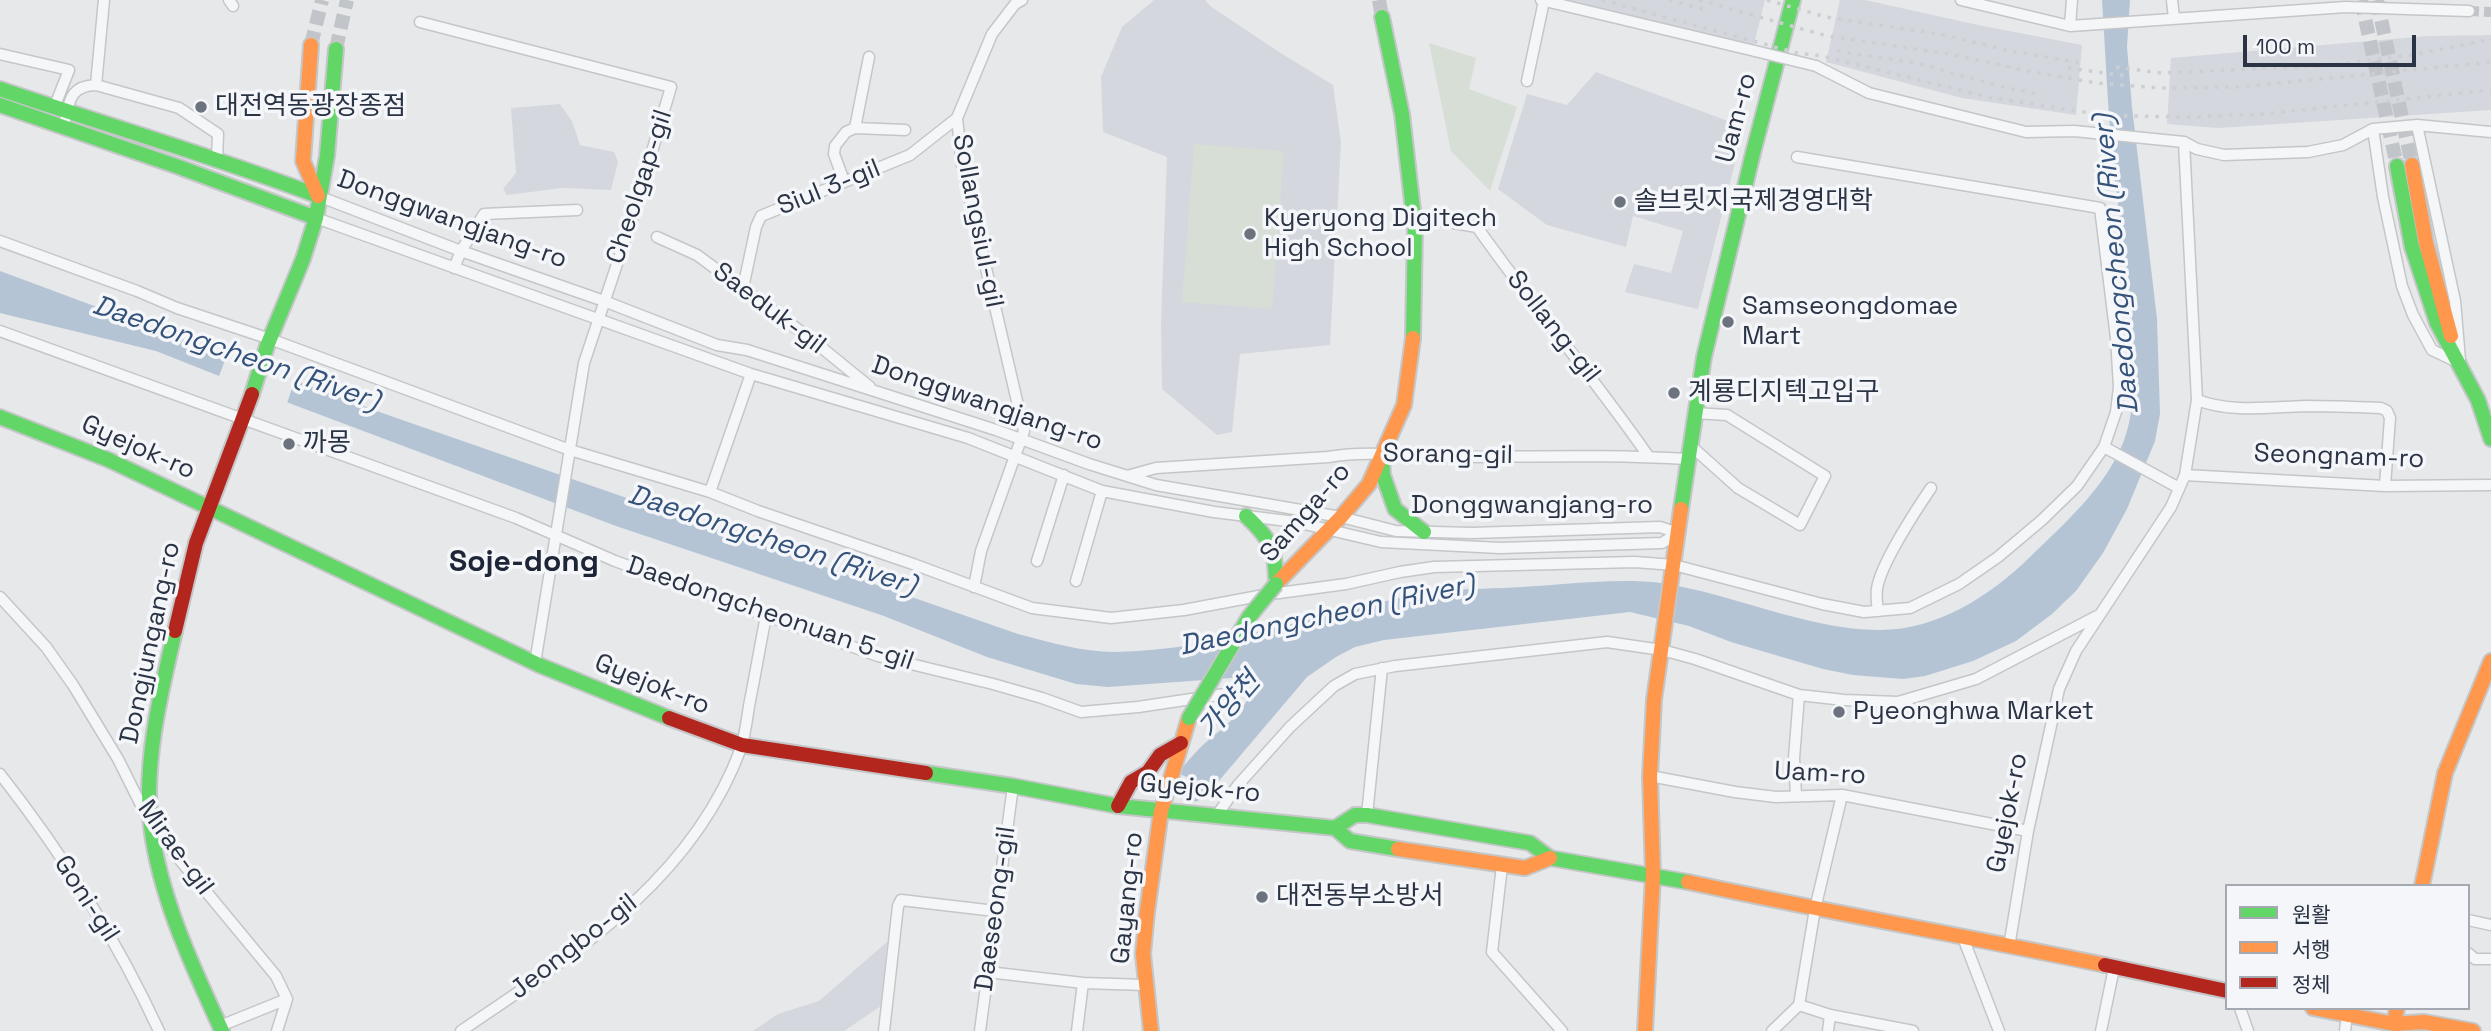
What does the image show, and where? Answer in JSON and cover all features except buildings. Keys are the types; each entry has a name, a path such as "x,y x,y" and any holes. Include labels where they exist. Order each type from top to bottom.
{"main road":[{"name":"Uam-ro","path":"1645,1031 1653,875 1650,776 1654,700 1689,452 1703,357 1793,0"},
{"name":"Samga-ro","path":"1161,811 1189,718 1249,617 1369,484 1404,405 1415,326 1415,228 1402,114 1382,17"},
{"path":"311,46 303,160 318,196"},
{"name":"Dongjungang-ro","path":"221,1028 193,968 166,897 151,825 150,773 163,681 196,543 316,218 327,156 336,49"},
{"name":"Donggwangjang-ro","path":"0,89 283,181 318,196"},
{"name":"Donggwangjang-ro","path":"0,105 316,218"},
{"path":"2404,166 2460,364 2478,400 2491,439"},
{"name":"Gyejok-ro","path":"0,417 109,460 535,663 707,734 742,745 1013,786 1118,806 1335,828 1350,841 1502,866 1525,868 1550,858"},
{"path":"1382,455 1383,475 1395,509 1424,532"},
{"path":"1246,516 1269,536 1276,557 1276,584"},
{"path":"2422,884 2445,773 2491,661"},
{"path":"1118,806 1131,782 1148,772 1160,755 1181,743"},
{"name":"Gayang-ro","path":"1151,1031 1143,954 1161,811"},
{"name":"Gyejok-ro","path":"1335,828 1355,815 1367,815 1530,843 1550,858 1653,875 1815,909 1962,935 2225,991"},
{"path":"2323,1010 2397,1028 2424,1022 2473,1031"},
{"path":"2397,1010 2397,1028"}],"street":[{"path":"96,85 103,0"},
{"name":"Sollangsiul-gil","path":"974,587 981,551 1024,431 962,165 957,118 992,34 1015,4 1022,0"},
{"path":"1527,81 1543,0 1816,66 1868,93 2026,132 2074,131 2179,142 2224,155 2308,152 2343,145 2373,128 2417,125 2491,132"},
{"path":"1961,0 2070,26 2290,5 2346,4 2469,11"},
{"path":"2070,26 2072,0"},
{"path":"2172,0 2174,18"},
{"name":"Cheolgap-gil","path":"419,22 671,87 633,216 584,363 556,532"},
{"path":"0,54 69,71 61,110 63,128"},
{"path":"855,128 869,57"},
{"path":"61,110 82,86 96,85 179,108 218,134 217,161"},
{"name":"Siul 3-gil","path":"743,288 756,227 761,216 910,155 957,118"},
{"path":"2417,125 2455,300 2460,364"},
{"path":"845,181 834,154 835,146 846,132 855,128 905,130"},
{"path":"2373,128 2390,238 2402,286 2413,315 2432,350 2460,364"},
{"name":"Gyejok-ro","path":"2009,947 2028,831 2059,689 2076,651 2171,507 2185,475 2197,400 2179,142"},
{"path":"0,241 570,454 710,492 1032,608 1111,618 1184,610 1434,567 1635,562 1674,565 1822,604 1864,612 1910,608 1959,584 1998,557 2077,486 2104,447 2116,412 2119,387 2101,208 1797,157"},
{"name":"Donggwangjang-ro","path":"318,196 717,345 747,350 1156,485 1341,517 1396,531 1472,533 1660,527 1678,533"},
{"path":"454,268 461,251 484,214 577,210"},
{"name":"Donggwangjang-ro","path":"316,218 751,374 968,438 1102,491 1296,522 1381,542 1500,548 1662,543 1678,533"},
{"name":"Sollang-gil","path":"1442,222 1478,227 1649,457"},
{"name":"Saeduk-gil","path":"657,237 697,255 875,392"},
{"name":"Daedongcheonuan 5-gil","path":"0,331 556,532 615,561 878,656 993,684 1081,712 1225,695 1232,697"},
{"path":"710,492 751,374"},
{"path":"2197,400 2209,405 2255,408 2381,408 2387,411 2390,418 2385,486"},
{"path":"1689,452 1738,488 1800,526 1825,476 1727,415 1695,413"},
{"path":"2104,447 2179,488"},
{"name":"Sorang-gil","path":"1126,476 1156,468 1353,453 1649,457 1689,452"},
{"path":"1037,561 1063,475"},
{"name":"Seongnam-ro","path":"2185,475 2385,486 2491,485"},
{"path":"1878,611 1876,590 1880,577 1911,518 1931,488"},
{"path":"1076,581 1102,491"},
{"path":"535,663 556,532"},
{"name":"Mirae-gil","path":"0,597 46,647 73,685 118,759 151,825 276,976 287,999"},
{"path":"1217,815 1238,785 1290,727 1334,686 1355,674 1382,668 1607,642 1662,650 1727,668 1799,695 1844,701 1898,702 1976,679 2099,615"},
{"name":"Jeongbo-gil","path":"461,1031 568,957 638,901 680,855 724,784 742,745 766,616"},
{"path":"1367,815 1382,668"},
{"path":"1796,796 1794,758 1799,695"},
{"name":"Goni-gil","path":"0,774 19,798 113,939 159,1031"},
{"name":"Uam-ro","path":"1650,776 1776,797 1842,795 2028,831"},
{"name":"Daeseong-gil","path":"980,1031 1013,786"},
{"path":"1772,1031 1799,1005 1815,909 1842,795"},
{"path":"1502,866 1492,952 1562,1031"},
{"path":"884,1031 898,906 901,900 995,911"},
{"path":"2470,920 2491,925"},
{"path":"1962,935 1999,1031"},
{"path":"2470,955 2475,959 2491,959"},
{"path":"2101,1031 2114,968"},
{"path":"988,972 1083,983 1145,985"},
{"path":"1077,1031 1083,983"},
{"path":"221,1028 287,999"},
{"path":"277,1031 287,999"},
{"path":"1799,1005 1830,1016 1913,1031"},
{"path":"2241,1010 2248,1031"},
{"path":"2345,1031 2347,1015"},
{"path":"1828,1031 1830,1016"}],"shaded area":[{"name":"Kyeryong Digitech High School","path":"1154,0 1205,0 1279,52 1333,85 1341,143 1330,345 1240,354 1232,432 1217,435 1162,389 1161,322 1167,157 1103,132 1101,77 1122,27"},
{"path":"1565,0 1765,0 1753,48"},
{"path":"1840,0 1865,0 2082,45 2076,115 1962,98 1826,62"},
{"path":"2491,35 2491,110 2218,128 2167,124 2171,58 2428,36"},
{"path":"1429,43 1476,58 1469,89 1517,107 1490,191 1451,151"},
{"name":"솔브릿지국제경영대학","path":"1596,72 1744,127 1698,309 1625,292 1634,264 1671,273 1683,231 1633,216 1626,247 1547,225 1498,189 1527,94 1567,105"},
{"path":"560,104 572,121 580,145 614,152 618,162 611,190 562,188 507,195 503,189 516,173 511,108"},
{"path":"1194,144 1284,151 1272,309 1182,302"},
{"path":"887,942 881,1006 844,1031 753,1031 778,1014 819,1001"}],"water":[{"name":"Daedongcheon (River)","path":"2102,0 2130,0 2127,47 2157,319 2160,414 2155,441 2127,509 2103,553 2076,591 2052,614 2016,641 1973,661 1925,676 1903,679 1853,675 1823,669 1731,642 1689,626 1630,612 1384,640 1355,647 1307,677 1212,789 1178,773 1197,751 1239,712 1253,682 1245,677 1108,687 1076,684 987,657 884,616 616,526 156,351 0,313 0,271 385,414 1018,634 1078,648 1103,652 1153,650 1229,638 1414,595 1604,581 1643,581 1688,588 1823,624 1878,630 1900,629 1941,618 1998,585 2082,504 2105,475 2123,443 2134,385 2134,351 2113,158"}],"pier":[{"path":"228,352 296,377 286,406 218,379"}],"waterway":[{"name":"가양천","path":"1194,791 1218,764"}],"tunnel":[{"path":"311,45 322,0"},
{"path":"336,49 347,0"},
{"path":"1379,0 1382,17"},
{"path":"2361,0 2397,166"},
{"path":"2377,0 2412,165"},
{"path":"2469,11 2491,12"}],"railway":[{"path":"1602,0 1797,53 1822,56 1988,97 2084,112 2194,117 2263,114 2491,90"},
{"path":"1669,0 1710,11"},
{"path":"1699,0 1827,36 1950,54 2096,83 2160,88 2239,87 2491,62"},
{"path":"1767,0 1826,17 1939,34 2010,51 2081,63"},
{"path":"2116,67 2161,73 2322,66 2418,54 2491,39"},
{"path":"1837,51 1916,63 2035,93"},
{"path":"2068,68 2127,76"}],"traffic: fast":[{"path":"1681,509 1704,357 1793,0"},
{"path":"1382,17 1402,114 1415,228 1413,338"},
{"path":"252,394 267,346 303,259 316,218 327,156 336,49"},
{"path":"0,89 200,154 318,196"},
{"path":"0,105 316,218"},
{"path":"2397,166 2412,247 2437,323 2478,400 2491,439"},
{"path":"0,417 109,460 539,665 669,718"},
{"path":"1382,459 1383,475 1395,509 1424,532"},
{"path":"1246,516 1270,546 1275,562 1276,584"},
{"path":"1189,718 1249,617 1276,584"},
{"path":"175,631 151,753 151,826 155,853 170,905 222,1031"},
{"path":"926,773 1118,806 1335,828 1350,841 1398,849"},
{"path":"1335,828 1355,815 1367,815 1530,843 1550,858 1688,882"}],"traffic: slow":[{"path":"311,45 303,161 318,196"},
{"path":"2412,165 2426,243 2451,336"},
{"path":"1276,584 1369,484 1404,405 1413,338"},
{"path":"1645,1031 1653,875 1650,776 1654,700 1681,509"},
{"path":"2422,884 2445,773 2491,661"},
{"path":"1151,1031 1143,954 1147,912 1161,811 1189,718"},
{"path":"1398,849 1525,868 1550,858"},
{"path":"1688,882 2105,965"},
{"path":"2323,1010 2394,1024 2424,1022 2473,1031"},
{"path":"2394,1024 2397,1010"}],"traffic: jam":[{"path":"175,631 196,543 252,394"},
{"path":"669,718 742,745 926,773"},
{"path":"1118,806 1131,782 1148,772 1160,755 1181,743"},
{"path":"2105,965 2225,991"}],"place":[{"name":"대전역동광장종점","path":"201,107"},
{"name":"솔브릿지국제경영대학","path":"1620,202"},
{"name":"Kyeryong Digitech High School","path":"1250,234"},
{"name":"Samseongdomae Mart","path":"1728,322"},
{"name":"계룡디지텍고입구","path":"1674,393"},
{"name":"까몽","path":"289,444"},
{"name":"Pyeonghwa Market","path":"1839,712"},
{"name":"대전동부소방서","path":"1262,897"}],"district":[{"name":"Soje-dong","path":"524,563"}]}
